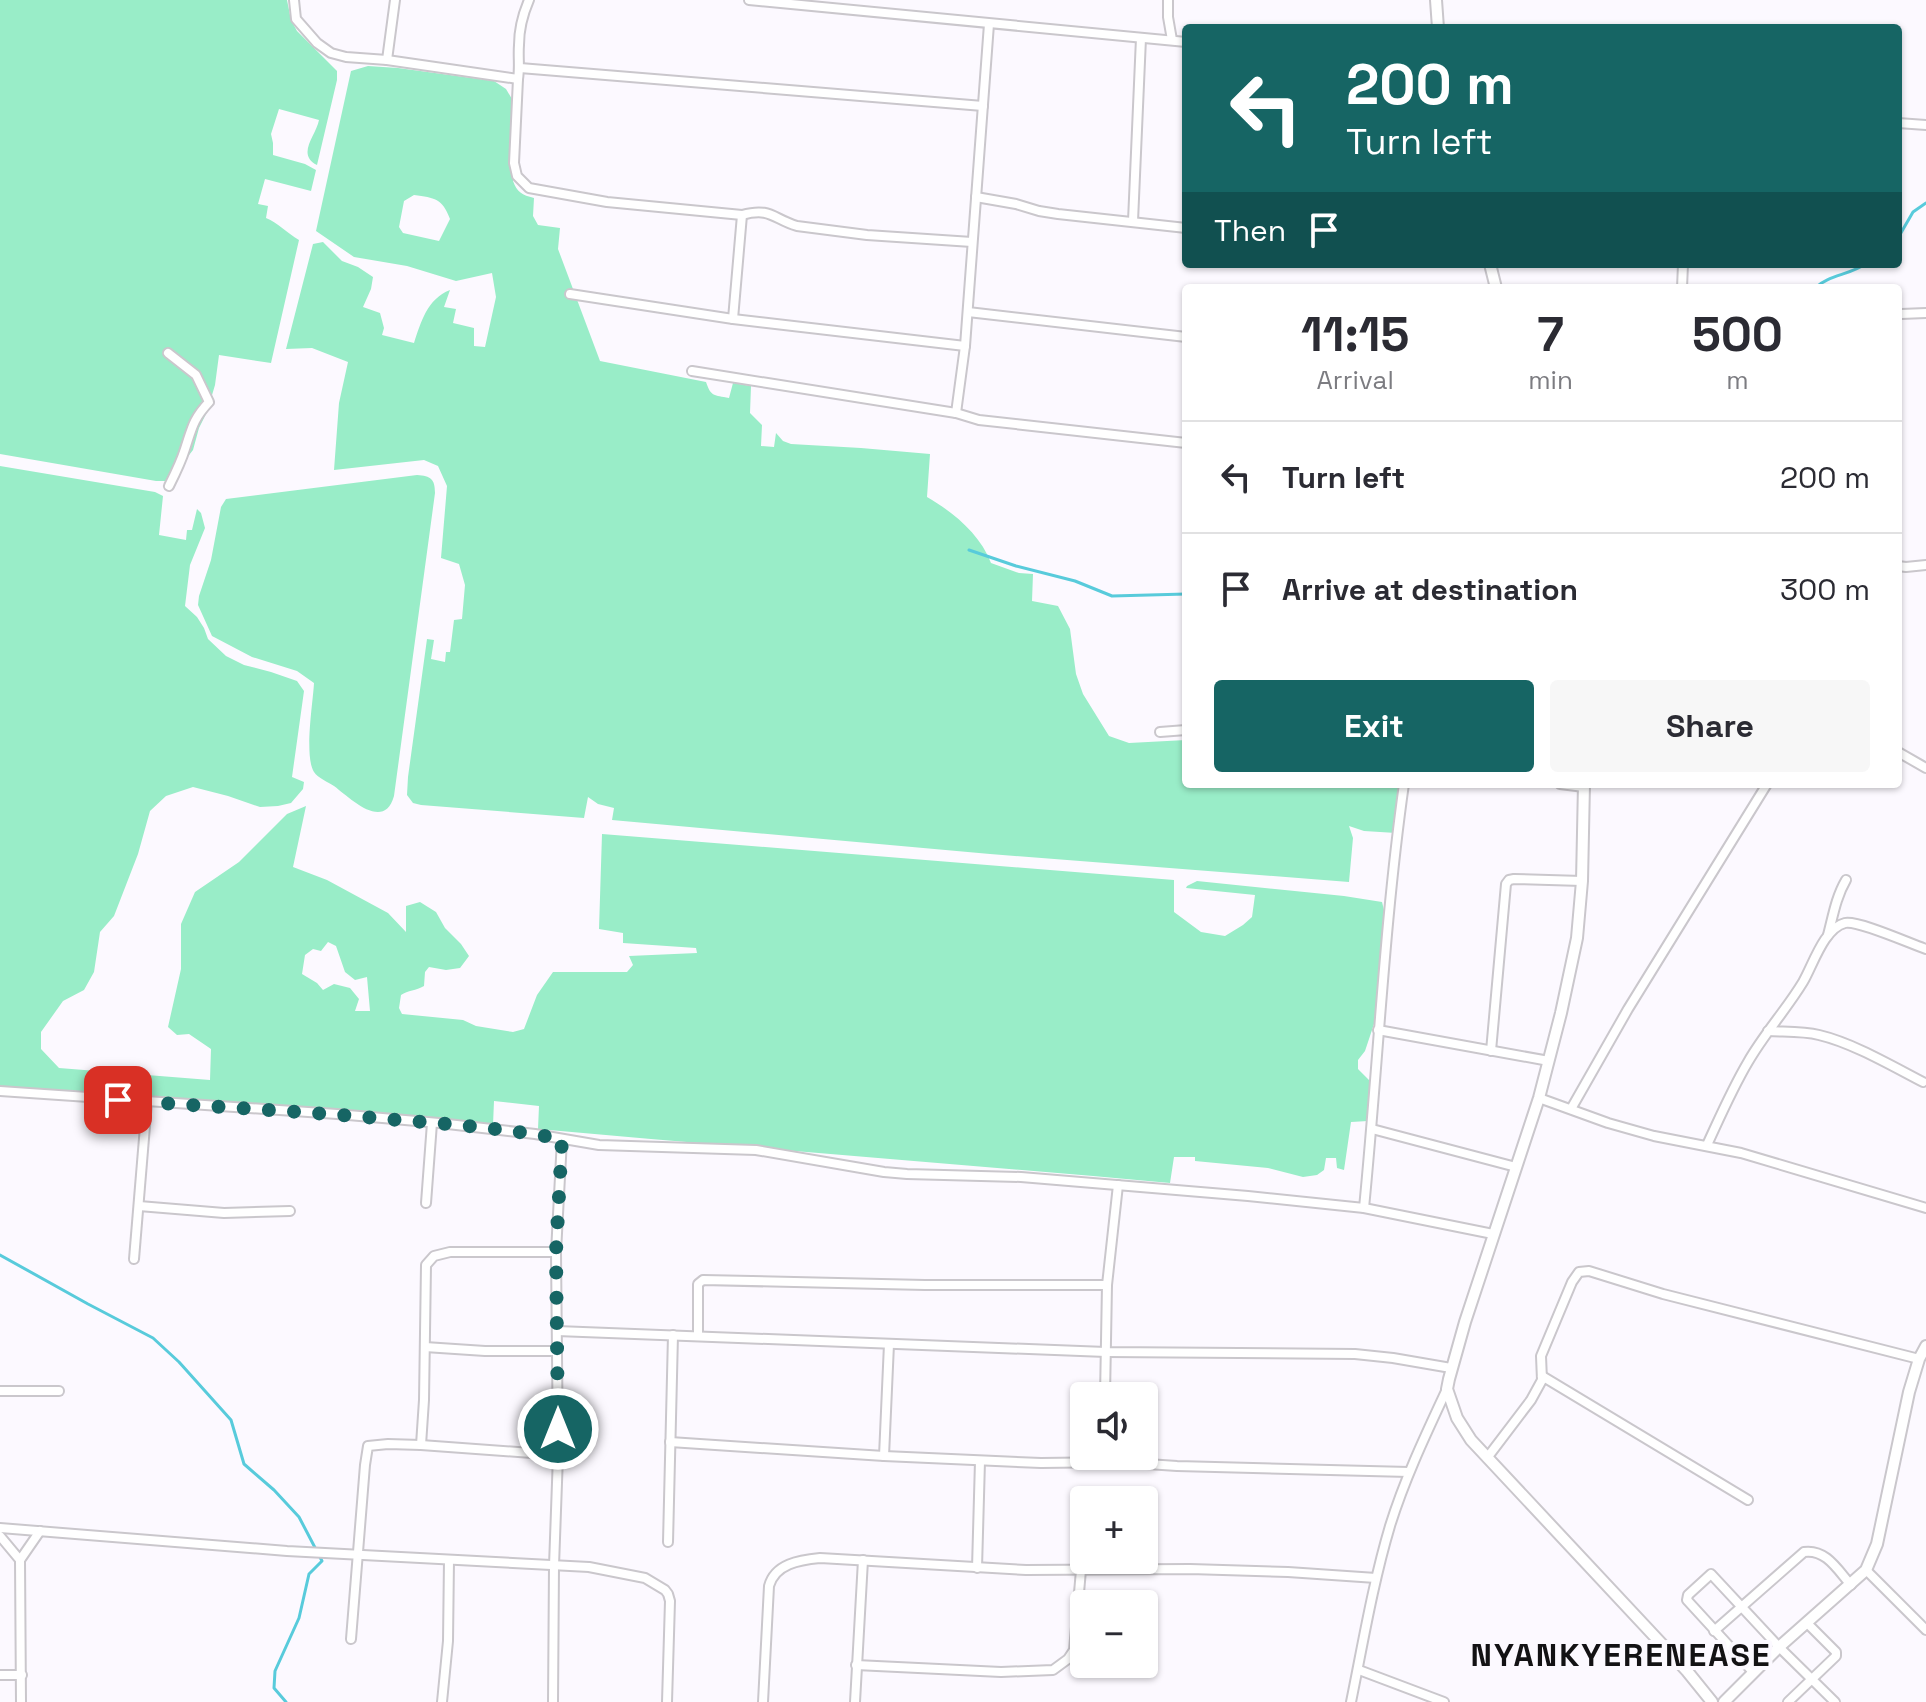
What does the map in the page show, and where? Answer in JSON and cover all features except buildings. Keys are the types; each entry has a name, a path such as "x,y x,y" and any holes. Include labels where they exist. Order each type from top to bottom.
{"street":[{"path":"294,0 296,19 317,43 331,53 518,79"},
{"path":"387,60 395,0"},
{"path":"529,0 523,15 519,44 514,163 517,176 529,188 607,202 742,215 756,212 774,214 797,226 867,235 972,242"},
{"path":"749,0 1182,41"},
{"path":"1168,0 1172,40"},
{"path":"1436,0 1438,24"},
{"path":"956,413 968,312 989,24"},
{"path":"1133,221 1141,38"},
{"path":"520,68 983,106"},
{"path":"1902,123 1926,125"},
{"path":"976,197 1048,213 1182,227"},
{"path":"733,319 742,215"},
{"path":"570,294 733,319 965,346"},
{"path":"968,312 1182,337"},
{"path":"1902,314 1926,313"},
{"path":"168,353 196,375 209,402 190,428 185,449 169,486"},
{"path":"692,371 956,413 979,420 1182,443"},
{"path":"1902,566 1926,565"},
{"path":"1160,732 1182,730"},
{"path":"1902,754 1926,768"},
{"path":"1364,1208 1390,893 1403,788"},
{"path":"1348,1702 1359,1670 1376,1578 1391,1526 1409,1472 1447,1389 1451,1368 1549,1061 1577,938 1584,788"},
{"path":"1571,1109 1652,968 1764,788"},
{"path":"1491,1051 1506,884 1514,879 1582,881"},
{"path":"1707,1145 1748,1062 1798,990 1828,935 1836,901 1846,880"},
{"path":"1828,935 1849,923 1858,924 1926,949"},
{"path":"1378,1030 1549,1061"},
{"path":"1768,1031 1822,1035 1875,1057 1923,1082"},
{"path":"0,1091 337,1114 535,1134 625,1147 756,1150 884,1172 1021,1177 1364,1208 1493,1234"},
{"path":"1539,1098 1608,1123 1781,1164 1926,1208"},
{"path":"134,1259 147,1102"},
{"path":"426,1203 432,1123"},
{"path":"1372,1129 1516,1167"},
{"path":"553,1702 558,1455 556,1252 562,1139"},
{"path":"1105,1382 1107,1285 1118,1185"},
{"path":"139,1206 224,1213 290,1211"},
{"path":"421,1445 426,1265 434,1256 450,1252 556,1252"},
{"path":"1487,1458 1531,1400 1542,1376 1541,1356 1579,1272 1589,1271 1663,1294 1919,1359"},
{"path":"698,1336 698,1284 703,1280 1107,1285"},
{"path":"557,1331 1106,1352 1355,1354 1451,1368"},
{"path":"668,1542 673,1335"},
{"path":"884,1456 889,1344"},
{"path":"1724,1702 1779,1647 1866,1570 1877,1544 1894,1457 1919,1359 1926,1346"},
{"path":"425,1347 557,1351"},
{"path":"1542,1376 1748,1500"},
{"path":"1447,1389 1457,1418 1471,1440 1712,1702"},
{"path":"0,1391 59,1391"},
{"path":"670,1442 980,1461 1070,1461"},
{"path":"351,1639 368,1446 421,1445 558,1455"},
{"path":"977,1568 980,1461"},
{"path":"1158,1464 1409,1472"},
{"path":"0,1528 308,1552 589,1567 645,1578 660,1586 670,1601 667,1702"},
{"path":"21,1702 20,1560 40,1531"},
{"path":"0,1536 20,1560"},
{"path":"1714,1631 1804,1552 1818,1552 1826,1556 1851,1585"},
{"path":"763,1702 769,1586 772,1576 787,1565 820,1558 977,1568 1070,1570"},
{"path":"442,1702 448,1641 449,1560"},
{"path":"855,1702 863,1560"},
{"path":"1158,1570 1274,1571 1376,1578"},
{"path":"1866,1570 1926,1630"},
{"path":"856,1665 1001,1672 1053,1670 1074,1650 1081,1574"},
{"path":"1753,1672 1687,1600 1688,1595 1711,1574 1835,1702"},
{"path":"1788,1702 1836,1656 1836,1652 1808,1624"},
{"path":"1359,1670 1444,1702"},
{"path":"0,1675 22,1675"}],"green space":[{"path":"0,0 287,0 297,31 337,71 317,165 308,156 308,150 319,120 279,109 271,134 273,155 316,170 311,191 265,179 258,204 268,206 266,218 299,240 271,363 219,355 215,385 193,450 169,481 0,454"},
{"path":"368,66 398,68 494,81 506,89 512,99 513,181 520,192 534,198 533,216 538,225 560,228 558,249 600,361 706,382 714,394 729,398 733,383 751,386 750,413 762,425 761,446 774,447 776,433 791,444 930,454 927,497 965,525 991,563 1019,573 1033,574 1032,601 1058,606 1070,629 1076,674 1083,694 1109,736 1129,743 1182,740 1182,788 1402,788 1396,833 1364,831 1349,826 1353,838 1349,882 612,820 614,808 598,804 588,797 584,818 413,803 407,795 408,777 427,639 434,640 431,659 445,662 446,652 450,652 454,620 462,619 465,585 459,564 441,558 447,486 438,466 424,460 334,470 339,403 348,362 312,348 286,349 313,244 323,242 342,261 373,277 363,307 380,313 384,328 382,335 414,343 430,305 450,290 444,307 456,309 453,323 474,328 474,346 485,347 496,297 492,273 456,281 407,266 354,257 316,231 351,71","holes":["414,195 433,198 441,203 450,219 439,241 403,233 399,227 404,201"]},
{"path":"0,466 155,492 163,496 159,535 186,540 187,530 192,530 197,509 205,528 190,565 185,606 197,617 208,639 226,656 244,665 297,681 304,691 292,777 304,782 303,789 291,803 260,807 193,787 166,796 150,811 138,854 114,916 100,932 94,972 84,990 63,1001 41,1032 41,1049 59,1068 210,1080 211,1049 189,1034 177,1035 168,1027 181,969 181,924 195,892 239,862 287,814 306,806 293,867 327,880 388,913 406,932 406,906 420,902 436,912 445,928 469,956 460,968 446,970 429,967 425,972 424,986 401,995 399,1008 402,1014 463,1020 476,1026 513,1032 524,1029 537,995 553,972 627,972 633,965 629,956 697,953 696,948 623,943 623,933 599,929 602,834 1174,880 1174,912 1201,932 1225,936 1252,917 1255,895 1187,886 1197,881 1382,902 1386,918 1377,1015 1365,1051 1358,1060 1358,1069 1370,1081 1368,1121 1351,1122 1344,1170 1337,1168 1336,1158 1326,1158 1324,1170 1317,1175 1303,1177 1268,1168 1195,1161 1195,1157 1174,1157 1170,1183 538,1129 539,1106 494,1101 493,1125 215,1101 0,1088","holes":["328,942 336,946 345,972 355,980 367,977 370,1011 355,1011 359,999 350,988 334,984 323,990 302,974 305,955 313,949 321,951"]},
{"path":"417,475 431,479 435,493 394,796 389,806 375,812 357,804 314,772 309,742 314,683 297,671 252,657 212,636 198,605 199,596 211,560 221,507 226,499"}],"waterway":[{"path":"1902,231 1913,212 1926,203"},
{"path":"1820,284 1858,268"},
{"path":"969,550 1075,581 1112,596 1182,594"},
{"path":"0,1255 153,1338 231,1420 244,1464 299,1517 322,1561 309,1574 299,1618 275,1671 274,1688 286,1702"}],"district":[{"name":"NYANKYERENEASE","path":"1621,1655"}],"route":[{"path":"118,1100 337,1114 562,1139 556,1252 558,1429"}]}
